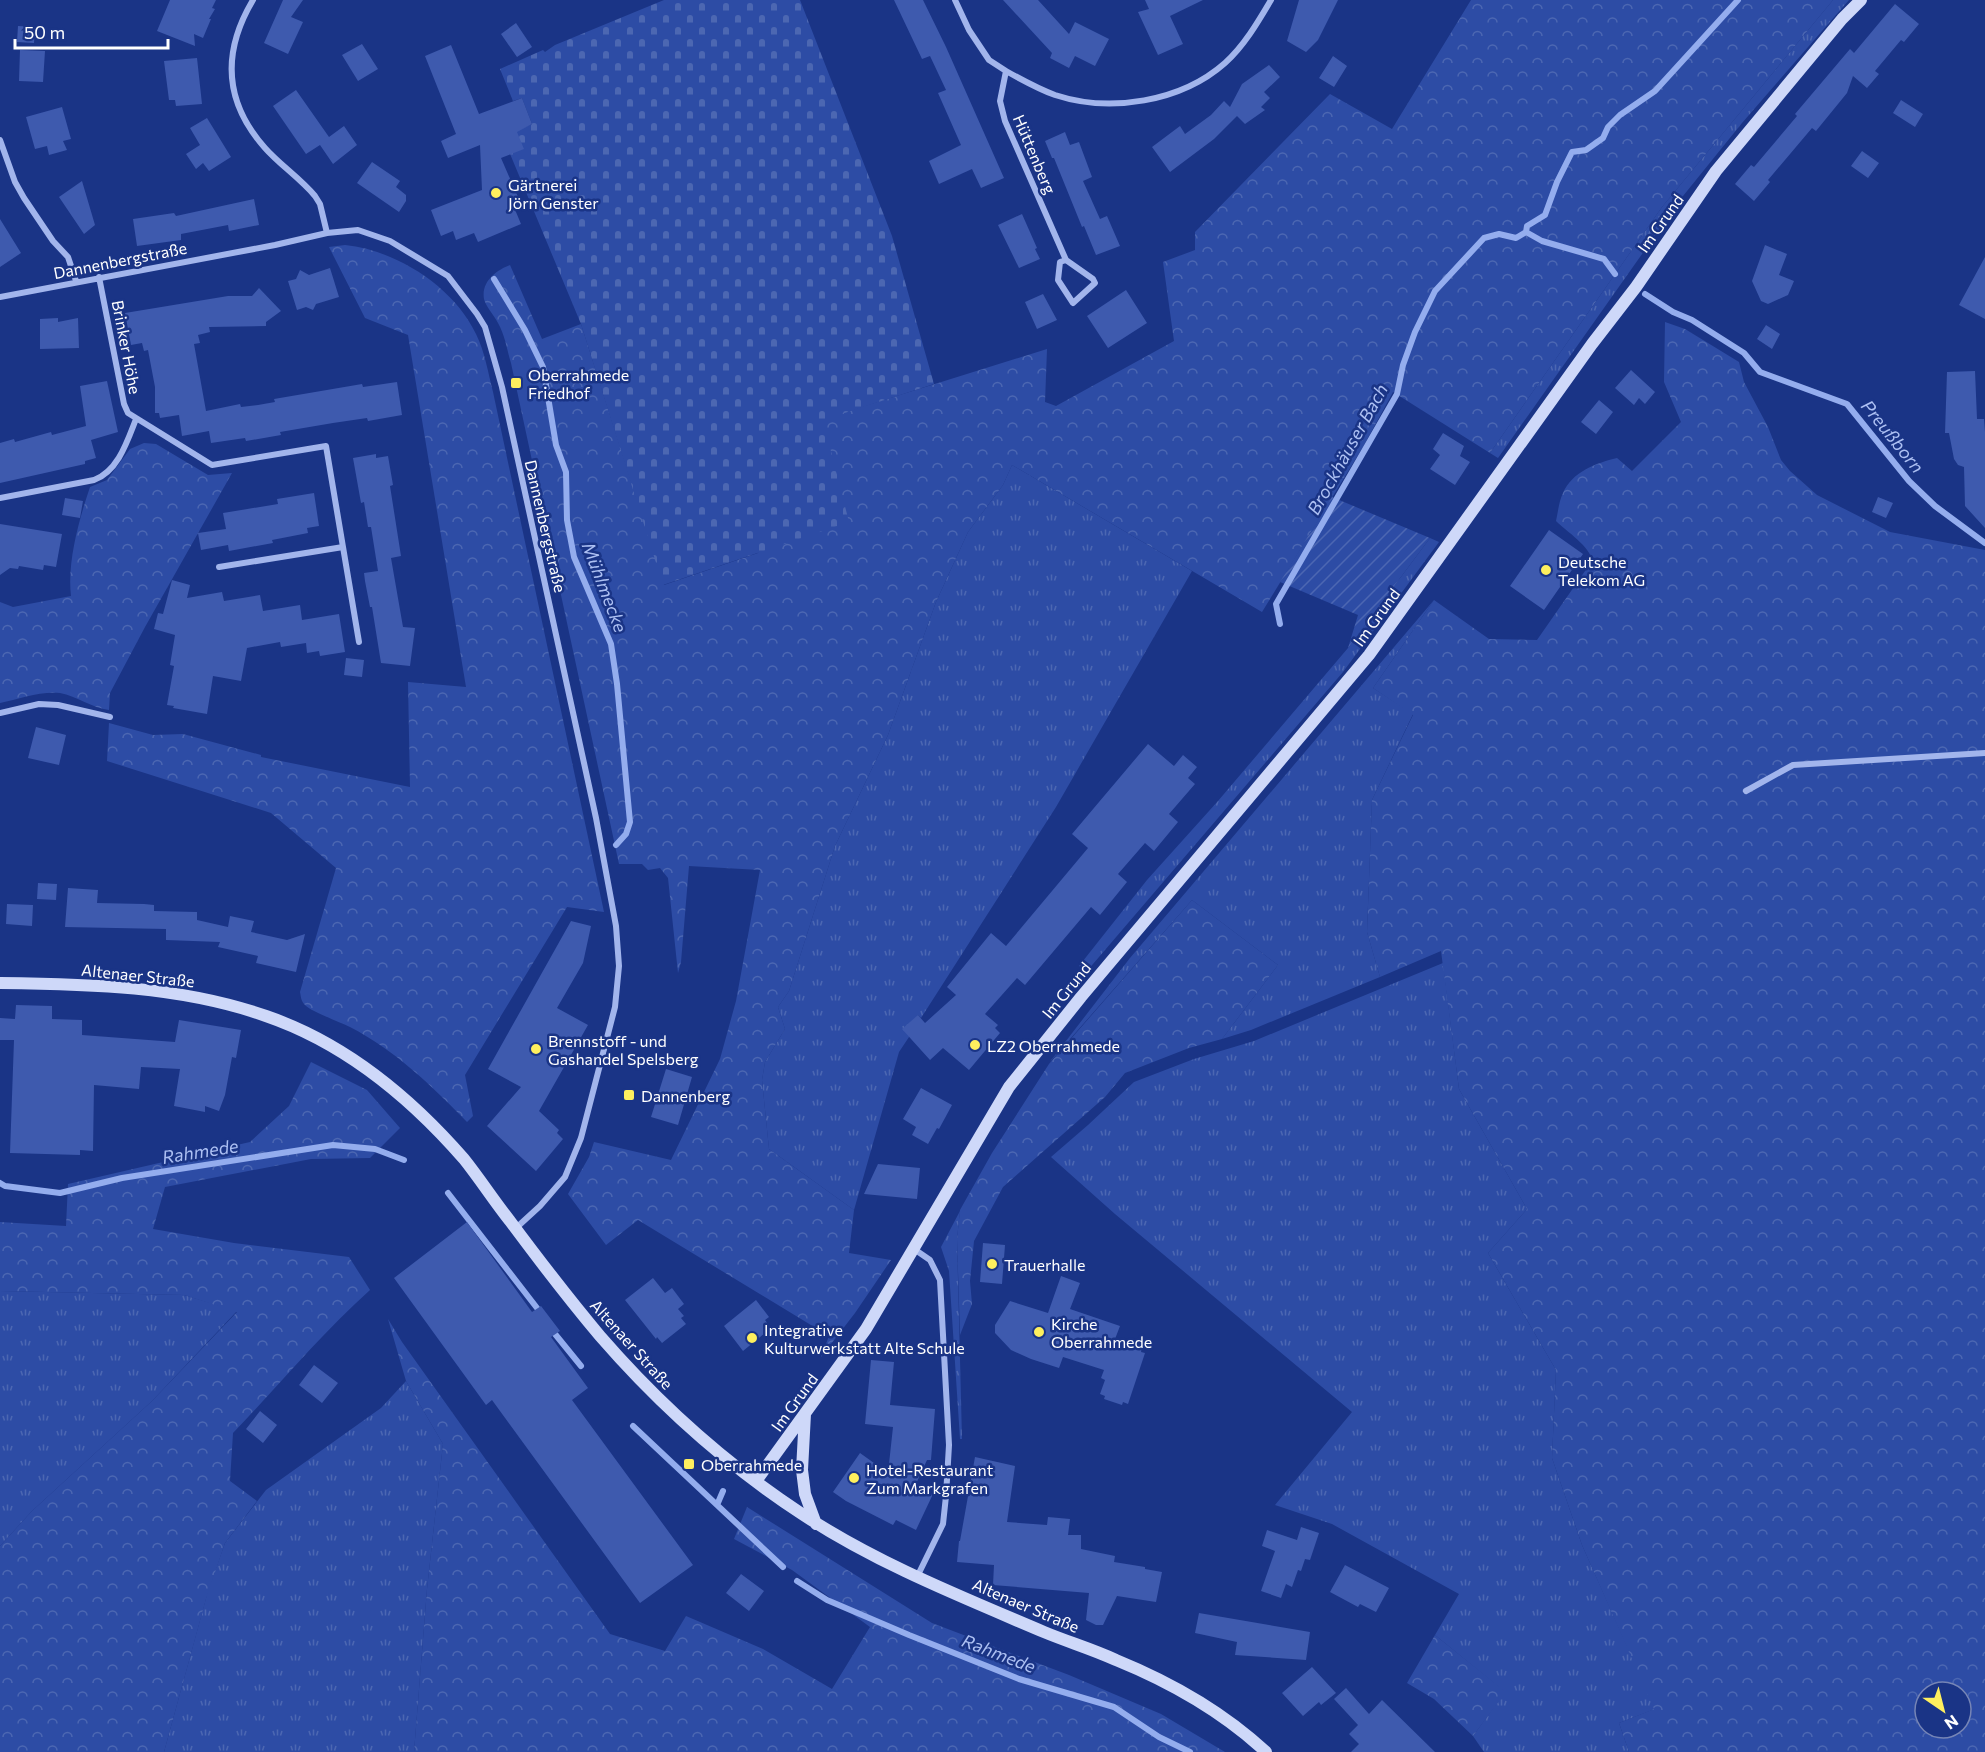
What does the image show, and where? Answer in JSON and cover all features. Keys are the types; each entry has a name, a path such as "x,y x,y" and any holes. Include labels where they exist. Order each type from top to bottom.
{"main road":[{"name":"Im Grund","path":"756,1481 866,1329 1009,1087 1081,997 1369,656 1592,344 1636,287 1716,171 1861,0"},
{"name":"Altenaer Straße","path":"0,983 101,985 164,991 202,998 267,1016 312,1035 350,1056 400,1094 464,1160 600,1335 667,1408 775,1496 816,1524 917,1577 1168,1683 1246,1733 1266,1752"},
{"path":"806,1414 802,1470 805,1494 816,1524"}],"street":[{"path":"253,0 240,23 233,46 233,84 240,111 250,130 265,149 315,196 320,204 327,233"},
{"path":"955,0 969,30 989,60 1028,83 1057,96 1098,104 1118,104 1166,95 1192,85 1225,63 1251,33 1271,0"},
{"name":"Hüttenberg","path":"1006,71 1000,100 1005,121 1066,260"},
{"path":"0,140 15,182 37,219 68,257 76,281"},
{"name":"Dannenbergstraße","path":"0,297 327,233 358,230 390,241 448,276 485,327 502,387 601,840 616,926 619,966 615,1007 581,1138 565,1177 548,1199 515,1228"},
{"path":"1066,260 1093,279 1095,283 1073,303 1058,280 1060,262 1066,260"},
{"name":"Brinker Höhe","path":"99,277 124,404 128,413 136,419 212,465 326,446 359,642"},
{"name":"Brinker Höhe","path":"0,498 105,476 127,443 136,419"},
{"path":"219,567 343,547"},
{"path":"0,713 39,704 58,705 110,717"},
{"path":"1746,791 1793,765 1985,753"},
{"path":"914,1249 930,1260 940,1280 949,1445 943,1524 917,1577"}],"green space":[{"path":"664,0 800,0 892,236 934,384 823,420 849,522 663,585 581,324 503,137 532,124 522,98 513,101 500,69"},
{"path":"1471,0 1833,0 1662,207 1490,453 1393,392 1363,447 1262,612 1012,465 1003,485 968,532 936,602 888,735 835,846 789,991 778,1007 785,1029 765,1062 762,1080 769,1149 854,1210 849,1253 891,1260 855,1313 821,1357 829,1336 638,1220 606,1245 568,1194 589,1157 594,1142 671,1160 720,1059 736,1001 760,870 689,866 681,962 678,973 668,878 660,868 648,870 642,864 619,864 511,363 500,328 484,299 487,282 495,273 510,265 542,339 581,324 664,585 758,553 823,419 1047,349 1045,402 1056,406 1174,341 1163,262 1195,250 1195,232 1330,94 1392,129"},
{"path":"1833,0 1849,0 1742,123 1683,196 1498,458 1490,453 1662,207"},
{"path":"345,245 384,254 421,274 453,301 466,317 479,341 493,392 604,912 567,907 465,1075 473,1116 467,1122 426,1082 383,1047 350,1027 313,1010 303,1002 300,992 336,868 271,813 107,761 109,723 153,735 183,734 261,755 261,757 410,787 408,682 466,687 408,335 365,318 329,247"},
{"path":"1665,322 1685,329 1739,362 1744,382 1768,427 1781,460 1817,495 1890,532 1985,550 1985,1752 1629,1752 1619,1723 1654,1709 1582,1545 1552,1458 1556,1370 1488,1253 1527,1209 1459,1089 1441,951 1380,977 1367,932 1372,800 1413,715 1373,688 1434,600 1489,639 1537,640 1592,561 1583,545 1556,521 1567,486 1572,479 1586,470 1617,458 1632,471 1681,422 1664,382"},
{"path":"144,443 156,444 208,475 232,473 110,693 109,710 60,693 37,694 0,703 0,602 13,607 71,596 72,555 90,487 107,480 130,449"},
{"path":"1012,465 1192,571 1056,807 921,1018 918,1015 909,1037 899,1052 854,1210 769,1149 762,1080 765,1062 785,1029 778,1007 789,991 835,846 888,735 936,602 968,532 1003,485"},
{"path":"1332,497 1430,538 1348,648 1358,615 1280,582"},
{"path":"1430,538 1439,542 1343,672 1087,971 1079,966 1147,880 1218,801 1348,648"},
{"path":"1434,600 1373,688 1413,714 1372,800 1367,932 1380,977 1251,1030 1222,1039 1278,965 1192,900 1049,1063 1130,958"},
{"path":"1192,900 1278,965 1222,1039 1189,1048 1125,1073 1105,1097 1003,1187 974,1241 970,1281 972,1304 960,1335 957,1239 960,1210 992,1153 1049,1064"},
{"path":"1443,963 1459,1089 1527,1209 1488,1253 1556,1370 1552,1458 1582,1545 1655,1709 1619,1723 1629,1752 1484,1752 1473,1736 1505,1692 1435,1635 1459,1594 1332,1524 1275,1505 1352,1412 1115,1214 1051,1157 1134,1082 1194,1059 1254,1041"},
{"path":"311,1062 367,1090 400,1128 370,1158 311,1159 165,1187 153,1229 234,1243 349,1257 370,1290 317,1342 233,1433 230,1481 257,1501 225,1543 206,1599 164,1752 0,1752 0,1546 32,1511 152,1401 237,1312 184,1295 0,1291 0,1222 66,1226 68,1184 250,1142 289,1106"},
{"path":"960,1211 957,1239 962,1439 960,1439 949,1271 941,1247"},
{"path":"0,1291 184,1295 237,1311 152,1401 32,1511 0,1546"},
{"path":"388,1319 402,1342 610,1634 665,1651 686,1616 763,1649 832,1689 870,1627 792,1570 734,1539 747,1507 932,1623 1069,1675 1161,1714 1225,1752 414,1752 427,1589 443,1444 406,1381"},
{"path":"406,1381 443,1444 427,1589 414,1752 164,1752 208,1591 225,1543 266,1490 381,1408"},
{"path":"1435,1635 1506,1692 1473,1736 1434,1699 1407,1683"}],"building":[{"path":"170,0 216,0 212,8 215,9 203,38 194,34 195,46 157,31"},
{"path":"283,0 303,0 291,17 303,22 288,54 264,43"},
{"path":"894,0 923,0 1004,178 981,188 972,169 939,184 929,161 961,145 938,93 946,90 930,56 922,59"},
{"path":"1003,0 1038,0 1069,34 1075,22 1109,39 1095,66 1075,56 1069,68 1050,58 1052,53"},
{"path":"1145,0 1203,0 1170,16 1183,44 1158,55 1138,12 1149,9"},
{"path":"1299,0 1338,0 1318,40 1306,52 1287,41"},
{"path":"1895,4 1919,24 1904,42 1901,40 1875,71 1879,74 1867,88 1853,76 1847,93 1816,131 1812,128 1768,180 1770,182 1754,201 1735,184 1751,165 1754,167 1850,49 1854,53"},
{"path":"516,23 532,47 517,57 501,34"},
{"path":"18,26 35,27 34,43 17,42"},
{"path":"362,44 378,69 358,81 342,55"},
{"path":"451,45 479,114 522,98 532,124 517,132 524,149 501,158 518,197 511,200 521,224 478,242 474,233 456,240 453,231 441,236 431,210 482,190 480,145 448,158 441,141 456,134 425,56"},
{"path":"20,50 45,51 43,82 19,81"},
{"path":"1333,56 1347,66 1334,87 1319,78"},
{"path":"197,58 202,104 176,106 175,100 169,100 164,61"},
{"path":"1269,65 1280,77 1264,92 1270,98 1261,107 1265,110 1245,124 1237,116 1214,139 1170,172 1152,147 1180,126 1185,134 1211,115 1224,101 1230,107 1242,84"},
{"path":"296,90 329,137 344,126 357,145 333,164 320,145 306,154 273,106"},
{"path":"1901,100 1923,114 1915,127 1893,113"},
{"path":"62,107 71,139 63,141 67,150 49,155 47,146 35,149 26,117"},
{"path":"207,118 231,157 209,171 203,163 196,169 186,154 200,145 190,128"},
{"path":"1065,132 1070,145 1079,142 1092,177 1083,181 1100,219 1107,216 1120,246 1096,255 1045,141"},
{"path":"1862,151 1879,163 1868,178 1851,166"},
{"path":"372,162 400,181 396,187 406,195 406,201 399,212 357,183"},
{"path":"82,181 95,225 84,234 59,197"},
{"path":"254,199 259,225 229,231 228,225 181,234 181,240 137,246 133,219 174,213 176,216"},
{"path":"1022,214 1040,259 1019,268 998,225"},
{"path":"0,219 21,253 0,267"},
{"path":"1765,245 1787,254 1779,275 1794,281 1788,295 1768,304 1761,301 1752,281"},
{"path":"1985,257 1985,319 1959,305"},
{"path":"330,268 339,297 316,304 313,310 306,307 297,310 288,281 296,279 300,270 309,275"},
{"path":"259,288 281,311 266,322 266,326 209,327 210,332 198,335 200,343 194,344 206,411 240,404 241,407 258,405 275,402 274,399 362,384 363,387 397,382 402,415 368,421 367,418 333,423 280,432 281,435 246,441 245,438 211,443 209,431 182,436 179,415 160,418 159,413 155,413 155,387 148,350 144,351 142,343 131,345 125,313 228,296 252,296"},
{"path":"1126,290 1147,323 1108,348 1087,316"},
{"path":"1043,294 1057,320 1037,329 1025,302"},
{"path":"58,318 58,322 78,318 79,348 40,349 40,319"},
{"path":"1766,325 1780,334 1772,349 1757,339"},
{"path":"1631,370 1655,392 1645,404 1639,398 1634,405 1615,388"},
{"path":"1975,371 1977,419 1984,419 1985,432 1985,528 1965,506 1964,467 1958,465 1954,459 1949,433 1945,433 1947,372"},
{"path":"107,381 118,432 91,440 96,458 85,461 85,464 0,483 0,443 14,439 15,442 51,432 52,435 86,426 80,386"},
{"path":"1599,400 1613,412 1596,434 1581,422"},
{"path":"1443,433 1464,446 1460,456 1470,462 1455,485 1430,469 1440,455 1433,449"},
{"path":"376,454 376,458 388,456 393,485 390,486 401,556 391,558 403,627 415,628 410,666 381,663 372,607 370,607 365,581 364,573 378,571 371,527 368,527 364,502 361,503 353,458"},
{"path":"314,493 319,526 307,528 308,533 272,540 273,543 229,551 228,545 201,550 198,533 226,529 223,513 278,504 277,499"},
{"path":"1878,497 1893,503 1886,518 1872,512"},
{"path":"65,498 83,501 80,518 62,515"},
{"path":"0,524 62,534 56,567 44,565 43,570 19,566 18,569 10,568 0,575"},
{"name":"Deutsche Telekom AG","path":"1549,530 1583,554 1544,610 1510,586"},
{"path":"172,580 190,585 187,598 222,592 224,601 260,595 263,611 300,605 302,620 339,614 345,652 320,656 319,651 307,653 306,643 281,647 280,642 247,648 241,681 213,676 207,714 173,708 174,706 167,705 174,666 170,665 175,635 154,629 158,613 163,614"},
{"path":"346,658 364,660 362,677 344,675"},
{"path":"36,727 66,735 59,765 28,758"},
{"path":"1148,744 1174,766 1183,755 1197,767 1188,778 1195,784 1169,814 1178,822 1154,851 1145,843 1118,874 1127,882 1100,915 1091,907 1025,985 1017,978 985,1014 998,1025 995,1028 1000,1033 969,1070 943,1048 930,1060 902,1029 918,1015 925,1023 956,995 947,987 991,933 1006,946 1088,848 1072,834"},
{"path":"38,883 57,884 56,900 37,899"},
{"path":"68,888 98,890 97,903 144,904 154,905 154,911 197,912 197,920 228,927 230,916 254,921 251,932 287,940 305,934 296,972 256,963 258,956 218,947 220,942 166,940 166,929 65,927"},
{"path":"7,904 33,905 32,926 6,924"},
{"name":"Brennstoff - und Gashandel Spelsberg","path":"571,921 591,926 583,963 557,1008 588,1025 539,1111 559,1130 557,1133 563,1139 536,1171 487,1126 521,1087 488,1069"},
{"path":"16,1005 52,1006 52,1019 82,1020 82,1035 175,1042 179,1020 241,1030 236,1058 232,1057 225,1095 219,1111 205,1106 205,1112 174,1106 180,1069 141,1067 139,1089 94,1085 93,1151 80,1150 80,1155 10,1153 14,1040 0,1040 0,1018 15,1019"},
{"path":"666,1069 692,1077 678,1125 651,1117"},
{"path":"921,1088 952,1105 928,1144 912,1135 916,1127 903,1119"},
{"path":"878,1164 920,1168 917,1199 864,1194"},
{"path":"467,1222 532,1312 541,1306 560,1331 551,1337 588,1388 572,1400 693,1565 640,1603 492,1400 486,1405 394,1278"},
{"name":"Trauerhalle","path":"983,1243 1005,1245 1002,1284 980,1282"},
{"path":"1061,1276 1080,1283 1070,1309 1120,1326 1115,1339 1142,1348 1141,1352 1145,1353 1128,1404 1123,1402 1122,1405 1104,1399 1105,1396 1100,1394 1105,1380 1101,1378 1104,1370 1063,1357 1059,1368 1031,1359 1011,1350 995,1333 995,1325 1010,1301 1048,1313"},
{"path":"653,1278 665,1293 672,1288 684,1304 678,1309 684,1316 681,1318 686,1324 662,1343 657,1337 656,1339 625,1300"},
{"name":"Integrative Kulturwerkstatt Alte Schule","path":"756,1300 769,1317 765,1320 771,1328 743,1351 724,1326"},
{"path":"871,1360 894,1362 890,1405 935,1409 931,1460 927,1460 915,1486 933,1494 916,1530 896,1520 893,1525 833,1492 860,1453 888,1473 893,1427 865,1424"},
{"path":"314,1365 338,1383 322,1403 299,1385"},
{"path":"260,1411 277,1425 263,1443 246,1429"},
{"path":"975,1457 1015,1466 1007,1522 1047,1525 1048,1517 1070,1519 1068,1535 1081,1535 1081,1549 1115,1556 1114,1562 1162,1572 1156,1602 1117,1596 1103,1625 1096,1625 1086,1620 1089,1593 993,1585 994,1565 957,1562"},
{"path":"1301,1527 1319,1533 1310,1560 1305,1559 1292,1587 1286,1584 1281,1598 1261,1591 1275,1551 1262,1546 1267,1530 1297,1540"},
{"path":"1345,1565 1389,1588 1376,1612 1360,1604 1358,1607 1330,1592"},
{"path":"741,1574 764,1591 749,1611 726,1593"},
{"path":"1199,1613 1310,1632 1306,1660 1235,1655 1237,1642 1195,1633"},
{"path":"1312,1667 1336,1693 1321,1705 1319,1702 1303,1716 1282,1693"},
{"path":"1346,1688 1369,1714 1382,1700 1435,1752 1351,1752 1359,1744 1349,1734 1358,1725 1334,1699"}],"waterway":[{"name":"Brockhäuser Bach","path":"1280,624 1276,604 1397,394 1403,365 1415,332 1435,291 1484,238 1499,234 1516,238 1526,232 1527,226 1545,215 1557,182 1572,152 1586,150 1603,138 1608,127 1620,115 1655,91 1738,0"},
{"name":"Preußborn","path":"1526,232 1542,241 1604,259 1615,274"},
{"name":"Mühlmecke","path":"494,279 525,330 543,367 556,445 566,472 567,520 574,557 611,644 630,822 626,834 616,845"},
{"name":"Preußborn","path":"1645,294 1744,353 1760,372 1847,404 1909,481 1935,506 1985,543"},
{"name":"Rahmede","path":"0,1183 5,1186 60,1193 122,1178 333,1145 375,1149 404,1160"},
{"name":"Rahmede","path":"448,1193 537,1308"},
{"name":"Rahmede","path":"555,1334 581,1366"},
{"name":"Rahmede","path":"633,1426 783,1567"},
{"name":"Brockhäuser Bach","path":"717,1505 723,1491"},
{"name":"Rahmede","path":"797,1581 827,1600 1019,1679 1114,1707 1159,1737 1190,1752"}],"place":[{"name":"Gärtnerei Jörn Genster","path":"496,193"},
{"name":"Oberrahmede Friedhof","path":"516,383"},
{"name":"Deutsche Telekom AG","path":"1546,570"},
{"name":"LZ2 Oberrahmede","path":"975,1045"},
{"name":"Brennstoff - und Gashandel Spelsberg","path":"536,1049"},
{"name":"Dannenberg","path":"629,1095"},
{"name":"Trauerhalle","path":"992,1264"},
{"name":"Kirche Oberrahmede","path":"1039,1332"},
{"name":"Integrative Kulturwerkstatt Alte Schule","path":"752,1338"},
{"name":"Oberrahmede","path":"689,1464"},
{"name":"Hotel-Restaurant Zum Markgrafen","path":"854,1478"}]}
